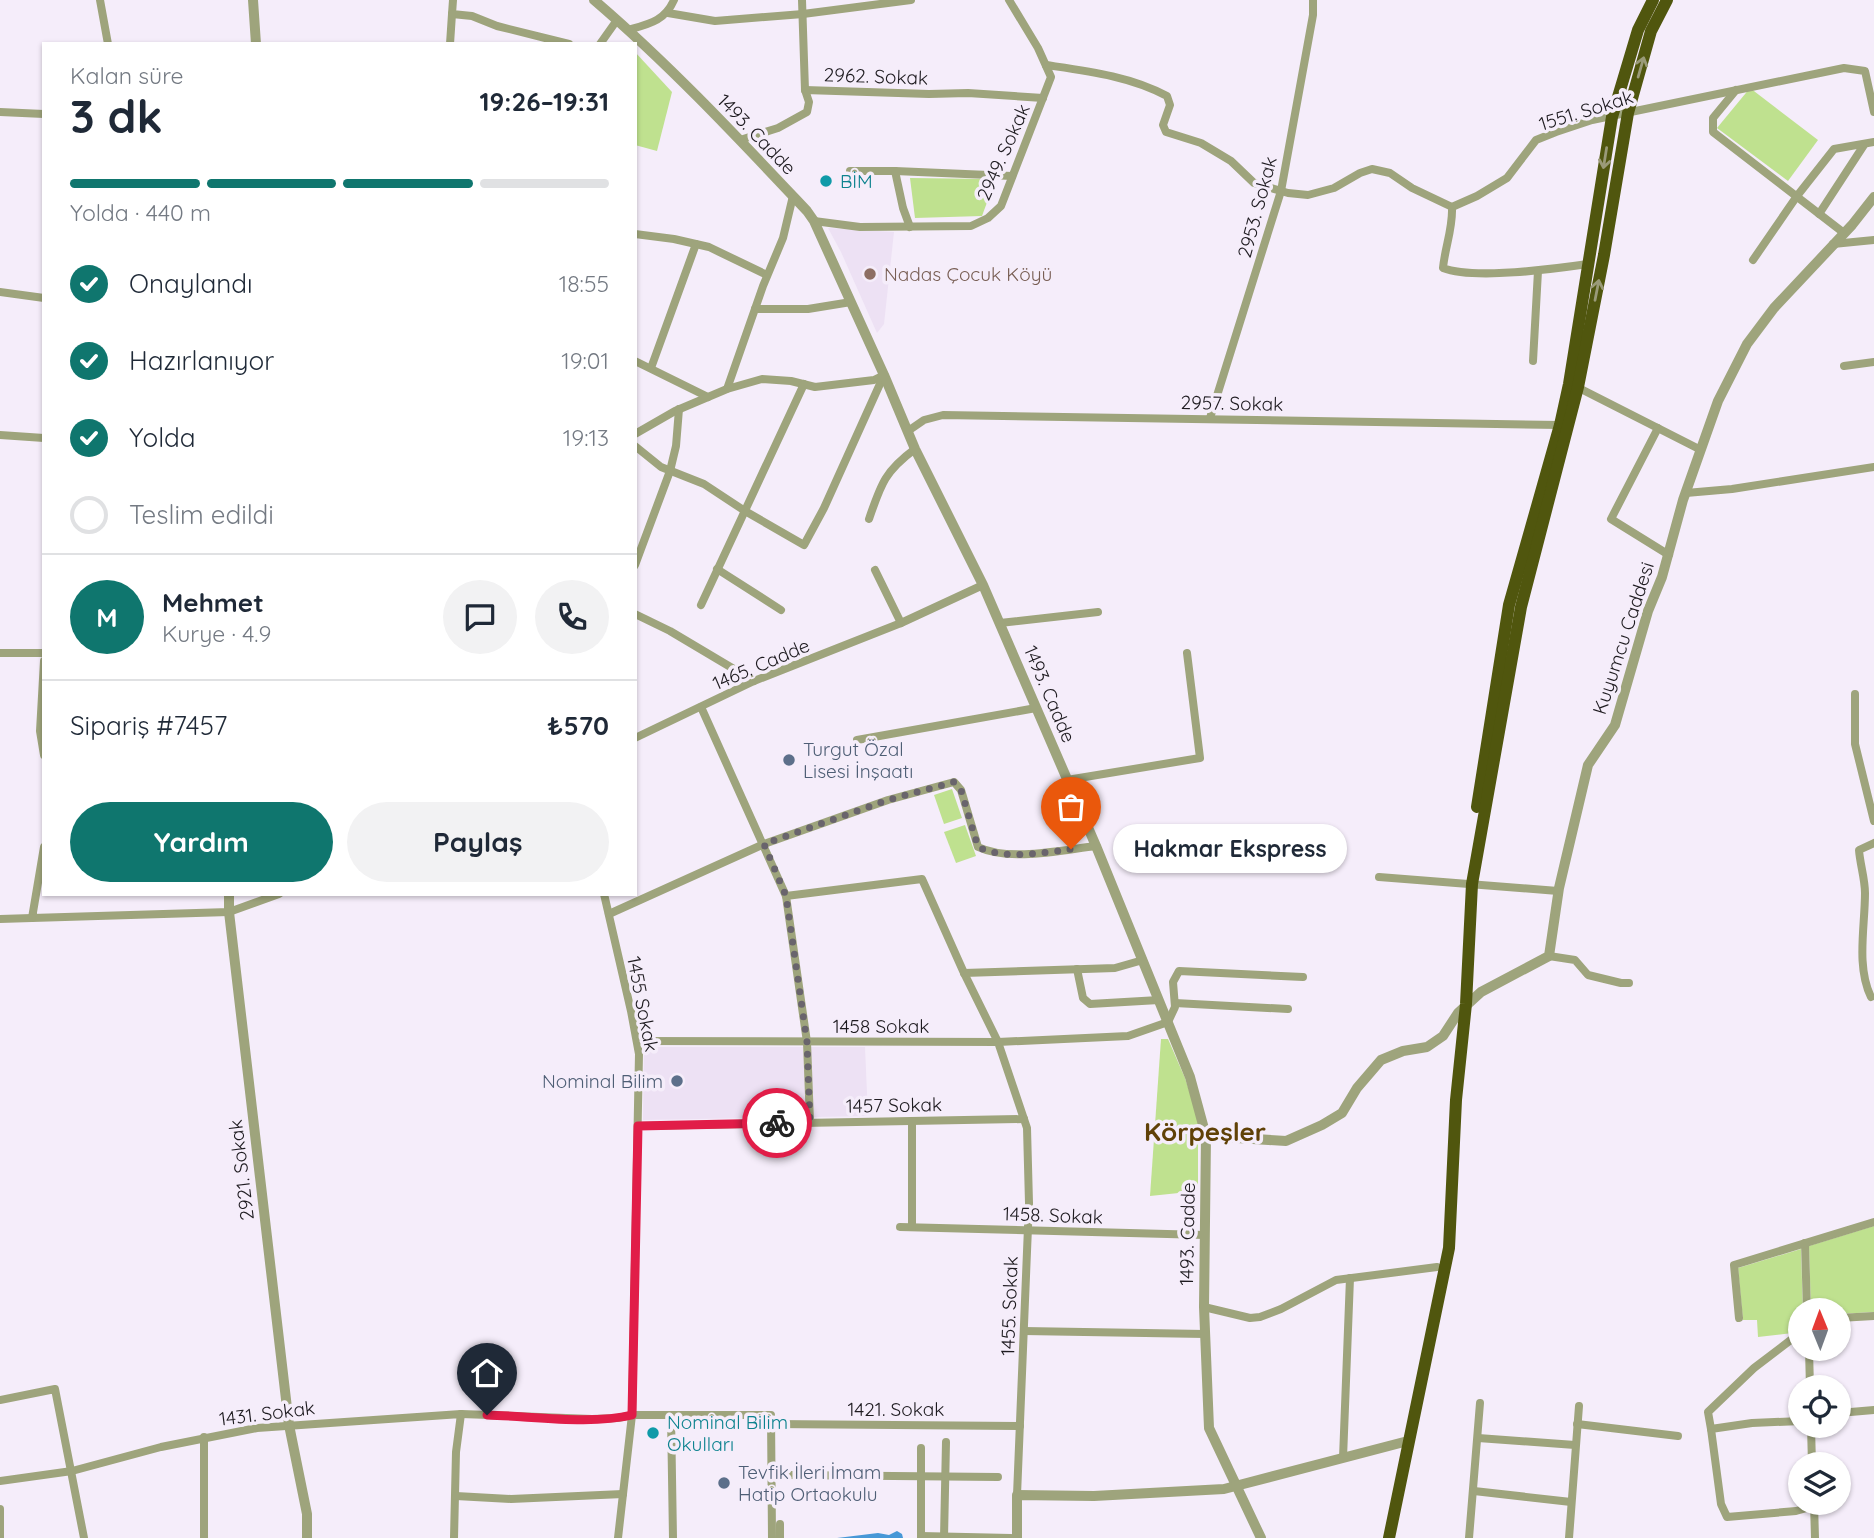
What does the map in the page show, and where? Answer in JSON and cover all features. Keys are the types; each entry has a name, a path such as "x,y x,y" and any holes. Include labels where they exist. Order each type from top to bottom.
{"highway":[{"path":"1389,1538 1448,1248 1469,884 1509,605 1574,385 1588,264 1612,117 1638,30 1653,0"},
{"path":"1469,884 1521,607 1604,255 1628,113 1651,32 1667,0"},
{"path":"1381,1538 1404,1442 1441,1249 1462,1009"}],"street":[{"path":"100,0 108,42"},
{"path":"253,0 256,42"},
{"path":"450,42 453,0"},
{"name":"1493. Cadde","path":"594,0 740,140 814,221 915,449 983,585 1037,708 1190,1077 1206,1136 1204,1307 1209,1428 1261,1538"},
{"path":"628,30 653,23 668,13 674,0"},
{"path":"802,0 805,90"},
{"path":"668,13 715,21 911,0"},
{"path":"1009,0 1046,65 1121,78 1151,87 1167,96 1170,104 1163,125 1166,132 1201,143 1231,161 1254,183 1308,195 1334,188 1372,169 1390,173 1412,188 1452,207 1453,222 1445,247 1443,268 1453,272 1475,273 1538,271 1588,264"},
{"name":"2953. Sokak","path":"1210,418 1281,191 1313,15 1313,0"},
{"path":"452,14 472,16 498,26 561,42"},
{"path":"601,42 617,20"},
{"name":"2949. Sokak","path":"814,221 840,222 860,227 910,228 971,226 988,218 1001,206 1051,77 1046,65"},
{"name":"1551. Sokak","path":"1452,207 1507,178 1536,140 1592,120 1844,68 1865,71 1874,112"},
{"name":"2962. Sokak","path":"740,140 778,128 807,113 809,102 805,90 968,93 1043,98"},
{"path":"1736,90 1713,118 1713,132 1844,233"},
{"path":"0,112 42,114"},
{"path":"1753,260 1797,196 1834,149 1874,142"},
{"path":"1819,214 1864,145"},
{"path":"850,171 1012,176"},
{"path":"895,171 910,228"},
{"path":"727,389 767,275 783,239 793,196"},
{"name":"Kuyumcu Caddesi","path":"1549,956 1558,891 1588,765 1615,725 1648,611 1662,576 1686,493 1718,401 1747,344 1774,308 1874,197"},
{"path":"637,234 709,247 767,275"},
{"path":"1833,244 1874,240"},
{"path":"650,368 696,244"},
{"path":"1533,361 1538,271"},
{"path":"0,292 42,298"},
{"path":"755,309 808,309 851,302"},
{"path":"637,362 708,397"},
{"path":"1844,366 1874,362"},
{"path":"637,432 679,409 727,389 762,379 815,387 874,380 884,375"},
{"path":"637,448 661,467 704,484 804,545 824,508 884,375"},
{"path":"701,605 804,384"},
{"path":"1574,385 1701,450"},
{"path":"637,560 670,471 676,446 679,409"},
{"name":"2957. Sokak","path":"908,432 924,420 943,415 1560,425"},
{"path":"1658,428 1611,519 1668,555"},
{"path":"0,435 42,438"},
{"path":"869,519 880,488 894,465 915,449"},
{"path":"1686,493 1732,489 1874,467"},
{"path":"717,569 782,610"},
{"path":"875,570 901,623"},
{"name":"1465. Cadde","path":"637,737 754,681 901,623 983,585"},
{"path":"1000,623 1098,612"},
{"path":"637,615 670,631 754,681"},
{"path":"0,653 42,653"},
{"path":"1067,780 1199,758 1187,653"},
{"path":"1855,694 1855,744 1874,821"},
{"path":"701,707 786,896 807,1042 810,1122"},
{"path":"857,740 1037,708"},
{"path":"608,914 764,844 888,800 954,782 961,790 978,847 992,854 1045,853 1096,846"},
{"path":"1871,997 1866,987 1863,949 1865,892 1859,850 1874,843"},
{"path":"32,918 42,859"},
{"path":"1379,877 1558,891"},
{"name":"1455. Sokak","path":"786,896 922,880 999,1042 1027,1128 1028,1229 1017,1495"},
{"name":"2921. Sokak","path":"229,896 289,1425 307,1514 307,1538"},
{"path":"0,919 229,912 273,896"},
{"name":"1455 Sokak","path":"604,896 639,1054 632,1415 623,1494"},
{"path":"1206,1136 1286,1141 1322,1125 1342,1113 1357,1088 1381,1060 1403,1051 1427,1047 1443,1036 1462,1009 1481,992 1549,956 1575,960 1588,975 1629,983"},
{"path":"964,973 1115,968 1143,960"},
{"path":"1077,970 1083,998 1090,1004 1159,1000"},
{"path":"1168,1022 1175,1003 1173,982 1179,971 1303,976"},
{"path":"1175,1003 1288,1009"},
{"name":"1458 Sokak","path":"637,1041 999,1042 1128,1036 1168,1022"},
{"name":"1457 Sokak","path":"638,1126 1024,1119"},
{"path":"912,1121 912,1227"},
{"path":"1739,1318 1734,1265 1874,1222"},
{"name":"1458. Sokak","path":"901,1227 1205,1235"},
{"path":"1805,1243 1807,1298"},
{"path":"1204,1307 1250,1318 1260,1317 1336,1280 1437,1267"},
{"path":"1342,1458 1350,1278"},
{"path":"1852,1317 1874,1316"},
{"path":"1024,1331 1205,1334"},
{"path":"1788,1342 1754,1368 1708,1412 1721,1504 1727,1517 1788,1512"},
{"path":"0,1400 55,1389 84,1538"},
{"path":"1469,1538 1480,1403"},
{"path":"1569,1538 1579,1406"},
{"path":"1851,1412 1874,1410"},
{"path":"454,1538 456,1452 461,1414"},
{"name":"1431. Sokak","path":"0,1480 72,1471 204,1437 289,1425 461,1414 592,1419 632,1415"},
{"name":"1421. Sokak","path":"632,1415 1020,1426"},
{"path":"671,1415 673,1538"},
{"path":"771,1420 772,1538"},
{"path":"1711,1429 1788,1422"},
{"path":"1577,1424 1678,1436"},
{"path":"204,1437 204,1538"},
{"path":"1478,1438 1575,1445"},
{"path":"944,1537 946,1442"},
{"path":"1017,1538 1017,1495 1094,1496 1224,1489 1404,1442"},
{"path":"921,1448 925,1537 1012,1538"},
{"path":"789,1475 998,1477"},
{"path":"1474,1490 1571,1502"},
{"path":"456,1496 511,1499 623,1494 618,1538"},
{"path":"0,1509 0,1538"},
{"path":"1814,1515 1815,1538"},
{"path":"780,1524 780,1538"}],"shaded area":[{"name":"Nadas Çocuk Köyü","path":"828,228 894,232 884,324 877,333 841,252"},
{"path":"644,1047 865,1047 868,1116 643,1120"}],"green space":[{"path":"637,54 672,92 657,151 637,146"},
{"path":"1750,88 1818,140 1788,181 1717,128"},
{"path":"910,178 990,179 993,186 982,216 915,218"},
{"path":"952,789 962,818 944,824 934,795"},
{"path":"965,825 976,856 956,863 944,832"},
{"path":"1161,1039 1168,1039 1198,1118 1198,1191 1150,1196"},
{"path":"1874,1226 1874,1312 1852,1313 1852,1298 1811,1298 1809,1246"},
{"path":"1801,1249 1803,1298 1788,1298 1788,1334 1758,1337 1757,1320 1743,1320 1738,1268"}],"water":[{"path":"897,1531 903,1538 837,1538 878,1533 889,1535"}],"way so far":[{"path":"777,1123 810,1122 807,1042 786,896 764,844 888,800 954,782 961,790 978,847 992,854 1045,853 1071,849"}],"place":[{"name":"BİM","path":"826,181"},
{"name":"Nadas Çocuk Köyü","path":"870,274"},
{"name":"Turgut Özal Lisesi İnşaatı","path":"789,760"},
{"name":"Hakmar Ekspress","path":"1071,849"},
{"name":"Nominal Bilim","path":"677,1081"},
{"name":"Nominal Bilim Okulları","path":"653,1433"},
{"name":"Tevfik İleri İmam Hatip Ortaokulu","path":"724,1483"}],"district":[{"name":"Körpeşler","path":"1205,1131"}],"route":[{"path":"487,1415 592,1419 632,1415 638,1126 777,1123"}]}
